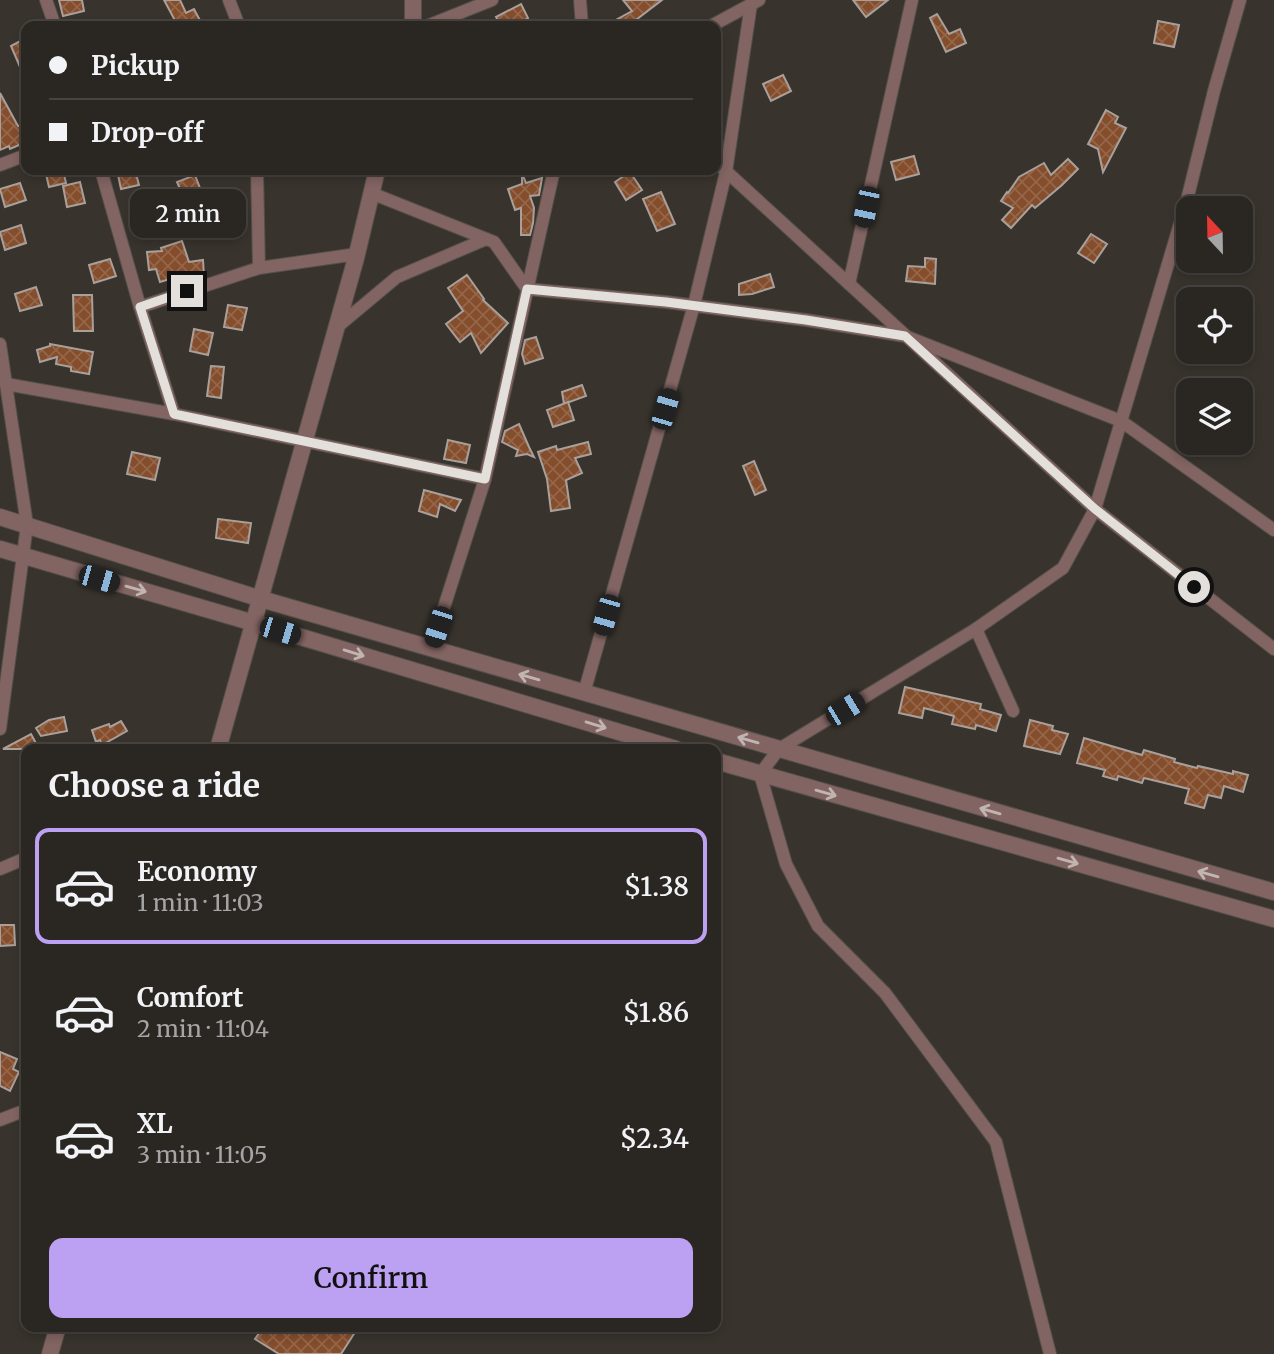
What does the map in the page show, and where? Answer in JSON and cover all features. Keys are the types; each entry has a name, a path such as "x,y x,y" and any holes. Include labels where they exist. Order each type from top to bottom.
{"street":[{"path":"46,0 53,21"},
{"path":"229,0 237,21"},
{"path":"412,21 413,0"},
{"path":"440,21 492,0"},
{"path":"580,0 582,21"},
{"path":"849,284 912,0"},
{"path":"760,774 779,749 976,629 1063,568 1095,509 1187,200 1240,0"},
{"path":"720,21 755,2"},
{"path":"584,693 694,305 726,172 755,2"},
{"path":"0,165 21,157"},
{"path":"721,167 1095,509 1274,649"},
{"path":"102,175 174,414"},
{"path":"257,175 258,268"},
{"path":"219,744 305,442 376,175"},
{"path":"431,648 485,479 553,175"},
{"path":"371,192 494,243 527,289 694,305 905,336 1121,421 1274,530"},
{"path":"336,328 397,277 486,239"},
{"path":"140,307 258,268 356,254"},
{"path":"0,344 27,525 0,729"},
{"path":"6,384 174,414 485,479"},
{"path":"0,517 261,599 1274,892"},
{"path":"0,549 659,744"},
{"path":"976,629 1013,711"},
{"path":"721,762 1274,919"},
{"path":"760,774 786,864 818,926 885,993 996,1142 1050,1354"},
{"path":"1124,877 1132,852"},
{"path":"0,869 21,860"},
{"path":"0,1120 21,1112"},
{"path":"50,1354 56,1332"}],"building":[{"path":"59,0 82,0 84,11 63,16"},
{"path":"164,0 180,0 186,13 194,9 200,21 175,21"},
{"path":"623,0 662,0 635,21 614,21 632,11"},
{"path":"853,0 888,0 866,17"},
{"path":"521,4 528,18 523,21 498,21 496,17"},
{"path":"937,14 949,34 960,29 966,43 946,52 930,18"},
{"path":"1158,21 1179,25 1174,47 1154,43"},
{"path":"21,41 21,69 11,46"},
{"path":"783,75 791,91 771,101 763,84"},
{"path":"0,93 18,126 21,125 21,144 0,150"},
{"path":"1106,110 1118,117 1115,123 1126,128 1103,172 1098,149 1088,144"},
{"path":"914,156 919,174 896,180 891,162"},
{"path":"1068,159 1078,169 1062,185 1035,208 1032,205 1011,228 1002,220 1013,208 1001,201 1019,177 1044,163 1051,175"},
{"path":"46,175 64,175 66,183 49,187"},
{"path":"118,175 136,175 139,185 121,189"},
{"path":"195,175 203,196 186,203 177,182"},
{"path":"626,175 632,175 642,190 626,200 615,182"},
{"path":"522,178 526,183 542,178 539,195 530,196 534,208 530,235 521,235 521,208 515,210 508,189 522,184"},
{"path":"80,182 85,203 67,207 63,186"},
{"path":"20,183 26,200 5,207 0,189"},
{"path":"661,192 675,224 657,231 643,199"},
{"path":"172,202 175,220 142,226 139,209"},
{"path":"21,225 26,243 5,250 0,232"},
{"path":"1091,234 1107,244 1094,263 1078,253"},
{"path":"182,241 189,262 203,260 204,277 186,282 173,283 173,278 160,282 156,269 149,270 147,252 162,251 161,248"},
{"path":"925,258 936,259 935,284 906,281 908,266 925,267"},
{"path":"110,259 116,276 94,283 89,265"},
{"path":"770,274 774,287 739,295 739,284"},
{"path":"467,275 483,300 508,323 481,353 471,333 460,342 446,324 463,311 448,288"},
{"path":"36,287 42,305 20,311 15,294"},
{"path":"73,295 92,295 93,331 74,331"},
{"path":"228,305 247,308 242,330 224,327"},
{"path":"194,329 213,333 208,355 190,351"},
{"path":"536,337 543,358 525,364 522,354 525,340"},
{"path":"50,344 93,352 89,374 71,371 71,367 56,364 57,357 40,362 37,350"},
{"path":"211,366 224,367 221,398 207,396"},
{"path":"582,385 586,396 564,404 562,392"},
{"path":"568,402 574,420 553,427 547,410"},
{"path":"519,424 534,457 527,454 516,456 518,450 502,442 505,431"},
{"path":"448,440 470,445 466,463 444,459"},
{"path":"588,442 591,454 575,458 582,473 566,480 570,508 551,511 547,479 538,452 556,446 557,450"},
{"path":"132,452 160,458 155,480 127,474"},
{"path":"754,461 766,490 755,495 743,466"},
{"path":"424,490 461,500 455,511 440,504 437,517 419,511"},
{"path":"218,519 251,523 248,543 216,538"},
{"path":"905,687 981,704 980,709 1001,715 996,731 976,725 975,729 952,724 954,716 924,708 922,718 899,713"},
{"path":"64,717 67,731 41,736 36,728 49,720"},
{"path":"1030,720 1053,726 1052,730 1068,734 1060,754 1024,746"},
{"path":"121,721 127,731 104,744 100,740 96,742 92,730 109,724 110,727"},
{"path":"31,734 36,744 21,744 21,749 3,749"},
{"path":"1084,738 1142,755 1144,750 1197,768 1198,766 1248,775 1243,792 1224,786 1221,798 1208,795 1204,808 1185,803 1189,789 1144,778 1142,783 1118,776 1117,780 1103,776 1105,770 1077,763"},
{"path":"0,925 14,925 15,945 0,946"},
{"path":"0,1052 17,1059 13,1069 19,1072 10,1091 0,1086"},
{"path":"260,1332 355,1332 341,1354 279,1354 255,1339"}],"route":[{"path":"187,291 140,307 174,414 485,479 527,289 666,302 905,336 1095,509 1194,587"}]}
